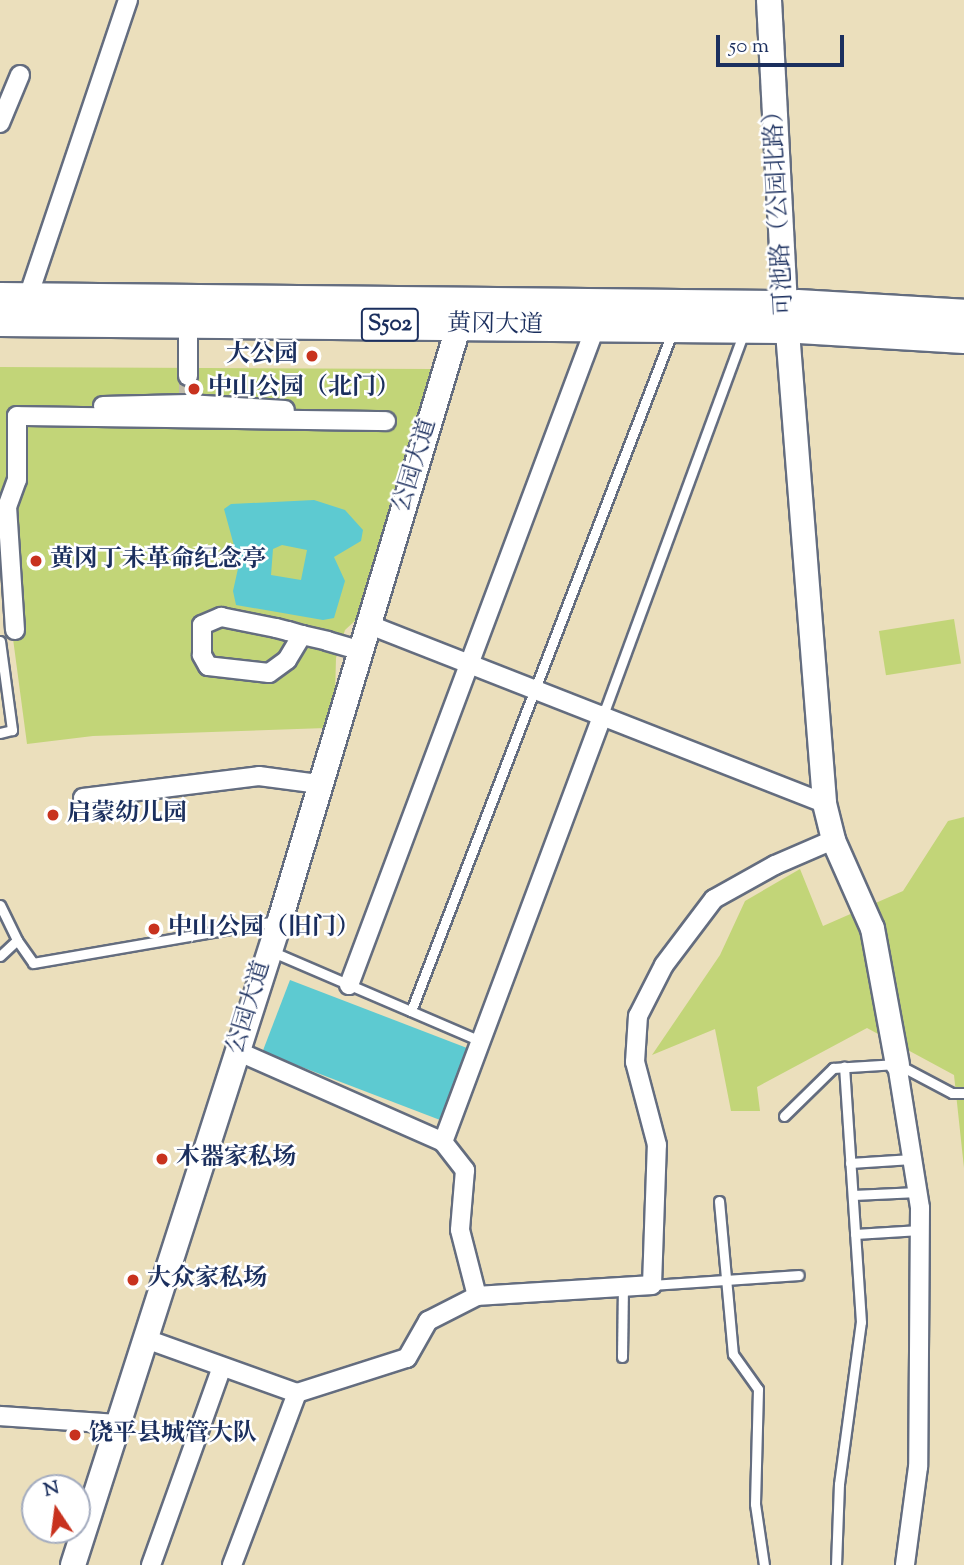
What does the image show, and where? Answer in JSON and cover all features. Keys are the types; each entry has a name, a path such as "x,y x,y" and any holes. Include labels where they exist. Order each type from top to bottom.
{"main road":[{"name":"可池路（公园北路）","path":"753,0 785,321"},
{"name":"可池路（公园北路）","path":"769,0 785,321"},
{"name":"黄冈大道","path":"13,298 785,321 964,339"},
{"name":"黄冈大道","path":"0,322 785,321 964,314"},
{"name":"公园大道","path":"73,1565 116,1424 146,1339 280,920 358,650 458,328"}],"street":[{"path":"13,298 128,0"},
{"path":"0,123 20,75"},
{"path":"188,320 188,376"},
{"path":"785,321 824,803 834,840 872,928 918,1192 918,1467 905,1565"},
{"path":"349,985 594,328"},
{"path":"7,636 7,506 17,480 17,416 58,417 100,407 188,404 285,410 309,421 386,421"},
{"path":"302,635 287,660 269,673 208,666 202,655 202,625 221,617 302,635 358,650"},
{"path":"367,624 824,803"},
{"path":"443,1142 603,715"},
{"path":"82,798 258,776 319,784"},
{"path":"146,1339 297,1393 407,1358 428,1321 477,1296 652,1285 657,1144 635,1062 638,1016 664,965 714,899 775,865 834,840"},
{"path":"237,1051 443,1142 465,1170 460,1230 477,1296"},
{"path":"151,1565 222,1367"},
{"path":"232,1565 297,1393"},
{"path":"0,1416 116,1424"}],"lane":[{"path":"411,1011 674,328"},
{"path":"603,715 745,330"},
{"path":"0,733 12,730 7,636"},
{"path":"0,905 17,940 33,963 280,920"},
{"path":"0,956 17,940"},
{"path":"269,949 481,1041"},
{"path":"784,1116 833,1068 897,1064 952,1093 964,1093"},
{"path":"836,1565 839,1484 861,1322 844,1067"},
{"path":"850,1163 912,1159"},
{"path":"853,1195 918,1192"},
{"path":"719,1201 733,1354 758,1389 755,1504 764,1565"},
{"path":"855,1234 920,1230"},
{"path":"652,1285 799,1275"},
{"path":"622,1357 623,1287"}],"green space":[{"path":"0,367 431,369 358,618 345,630 336,658 335,696 326,728 93,736 27,744 0,541"},
{"path":"954,619 961,663 886,675 879,631"},
{"path":"964,817 964,1168 954,1075 867,1028 757,1087 760,1111 731,1111 715,1029 652,1055 720,955 745,901 800,869 823,926 903,891 948,821"}],"water":[{"path":"314,500 345,510 363,530 361,541 334,557 345,581 334,618 323,620 236,605 233,591 239,564 224,509 231,504","holes":["282,545 307,550 301,580 271,575 273,549"]},
{"path":"290,980 468,1048 441,1120 262,1052"}],"tunnel":[{"path":"188,376 188,404"}],"place":[{"name":"大公园","path":"312,356"},
{"name":"中山公园（北门）","path":"194,389"},
{"name":"黄冈丁未革命纪念亭","path":"36,561"},
{"name":"启蒙幼儿园","path":"53,815"},
{"name":"中山公园（旧门）","path":"154,929"},
{"name":"木器家私场","path":"162,1159"},
{"name":"大众家私场","path":"133,1280"},
{"name":"饶平县城管大队","path":"75,1435"}]}
